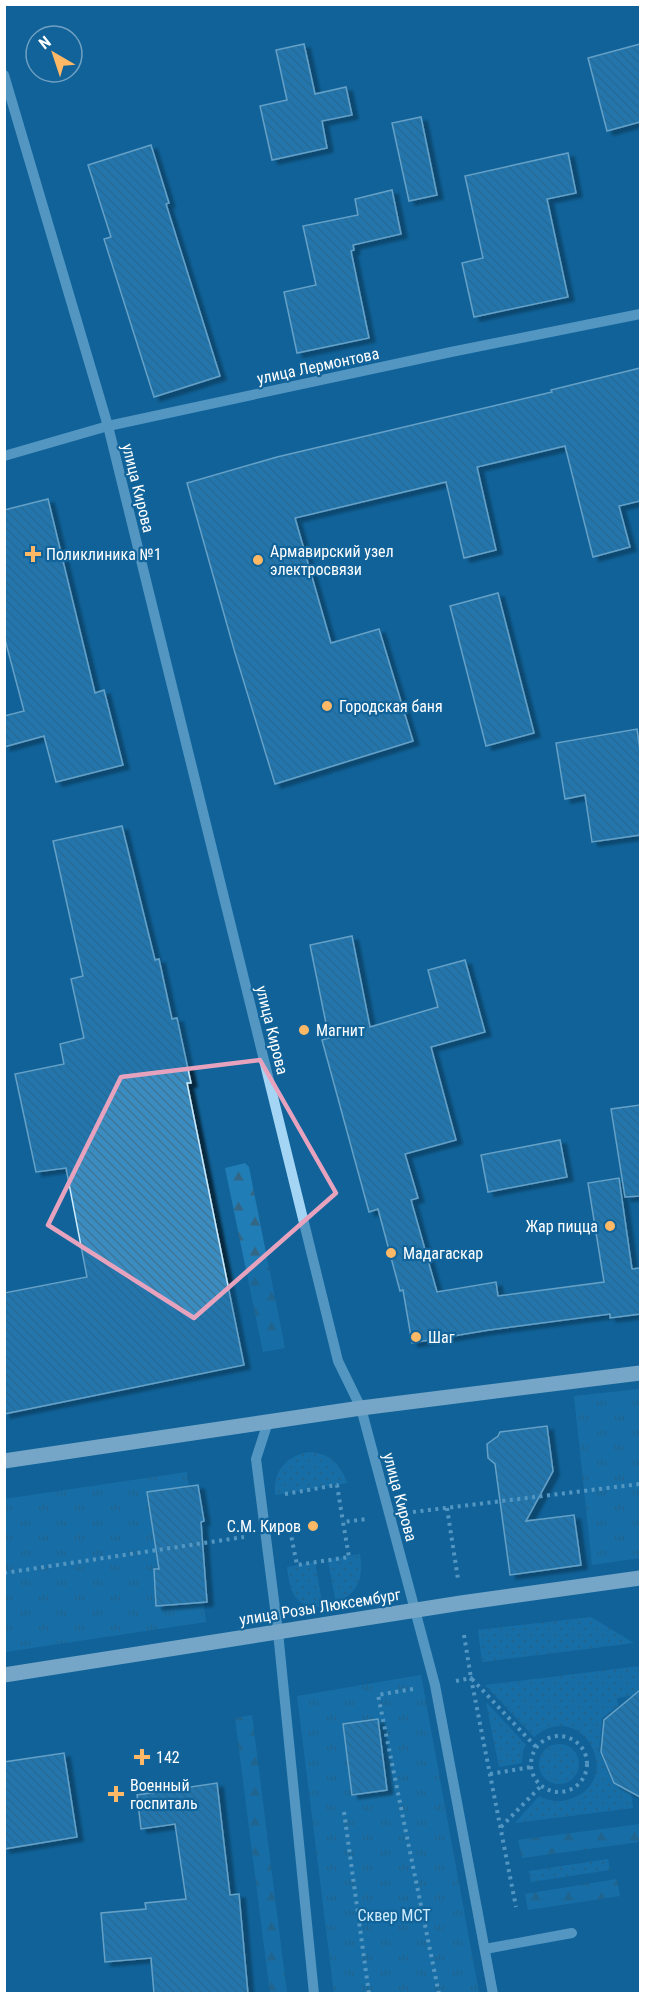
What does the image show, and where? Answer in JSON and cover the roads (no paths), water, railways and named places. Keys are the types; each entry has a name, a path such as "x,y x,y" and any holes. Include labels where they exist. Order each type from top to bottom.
{"main road":[{"path":"4,1461 361,1408 640,1372"},
{"name":"улица Розы Люксембург","path":"4,1675 640,1578"}],"street":[{"name":"улица Кирова","path":"4,75 108,426 338,1361 361,1408 435,1685 494,1994"},
{"name":"улица Лермонтова","path":"4,456 108,426 640,314"},
{"path":"268,1422 256,1459 278,1632 314,1994"},
{"path":"485,1949 572,1933"}],"place":[{"name":"Поликлиника №1","path":"33,554"},
{"name":"Армавирский узел электросвязи","path":"258,560"},
{"name":"Городская баня","path":"327,706"},
{"name":"Магнит","path":"304,1030"},
{"name":"Жар пицца","path":"610,1226"},
{"name":"Мадагаскар","path":"391,1253"},
{"name":"Шаг","path":"416,1337"},
{"name":"С.М. Киров","path":"313,1526"},
{"name":"142","path":"142,1757"},
{"name":"Военный госпиталь","path":"116,1794"}],"park label":[{"name":"Сквер МСТ","path":"394,1915"}]}
